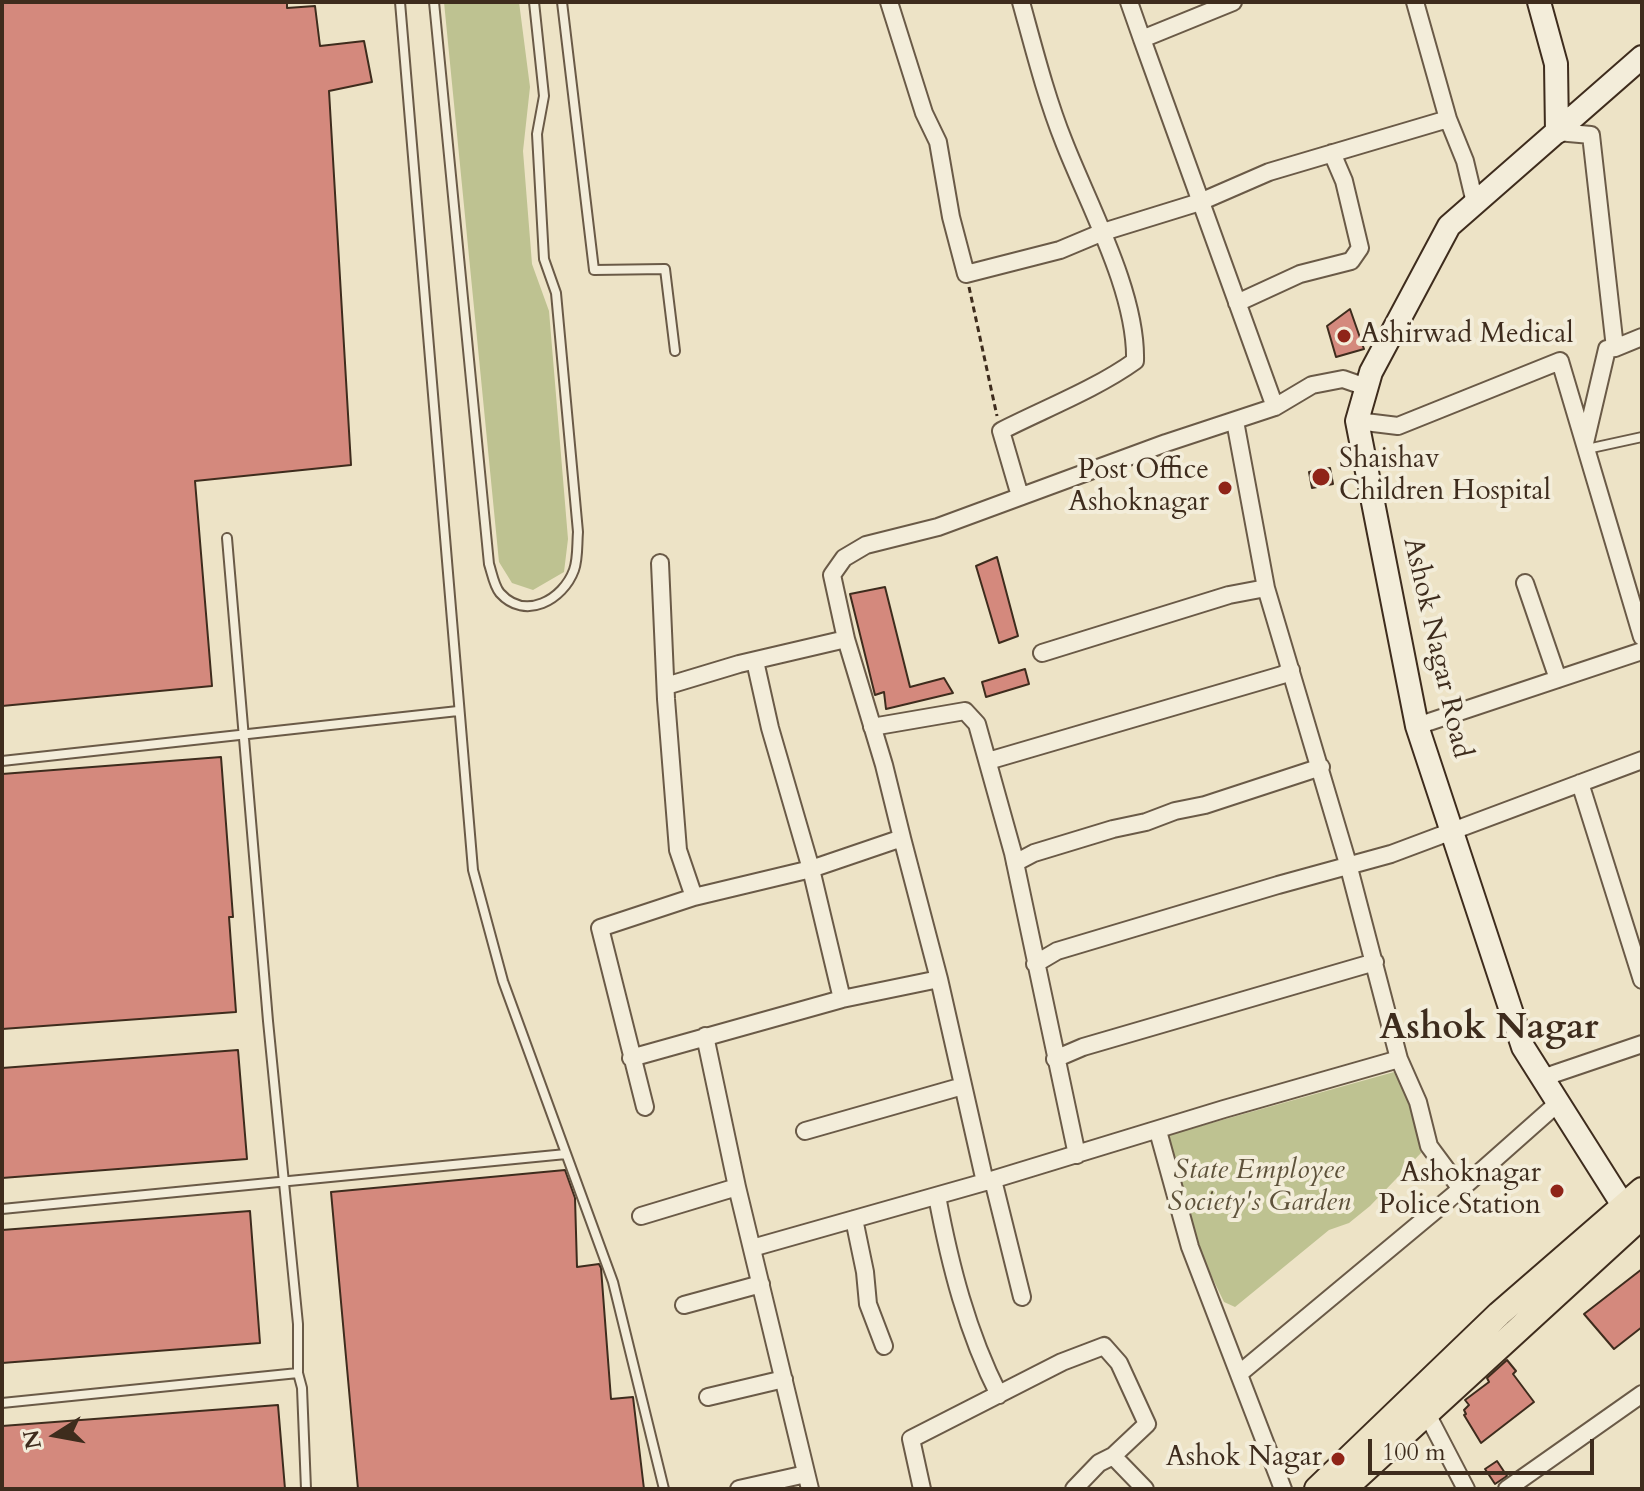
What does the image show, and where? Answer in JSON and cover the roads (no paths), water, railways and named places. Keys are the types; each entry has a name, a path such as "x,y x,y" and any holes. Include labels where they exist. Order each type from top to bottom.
{"main road":[{"path":"1344,1489 1635,1208"},
{"path":"1317,1489 1499,1314 1635,1208"}],"street":[{"path":"889,2 924,113 938,142 951,217 966,274 1060,250 1103,232 1200,202 1269,172 1448,119"},
{"path":"1020,496 1001,431 1081,390 1110,379 1135,361 1136,335 1103,232 1063,139 1021,2"},
{"path":"1129,2 1275,407"},
{"path":"1142,39 1233,2"},
{"path":"1415,2 1448,119 1465,161 1475,203"},
{"path":"1539,2 1556,64 1557,132 1591,135 1615,348"},
{"name":"Ashok Nagar Road","path":"1635,1208 1558,1103 1523,1047 1417,726 1357,421 1371,372 1449,226 1642,57"},
{"path":"1237,303 1300,274 1351,261 1360,248 1344,181 1332,153"},
{"path":"1585,447 1607,349 1642,337"},
{"path":"1357,421 1398,426 1560,361 1642,637"},
{"path":"1022,1297 963,1086 939,979 846,639 832,575 844,558 866,545 938,527 1275,407 1312,385 1343,379 1366,387"},
{"path":"1235,421 1266,588 1321,767 1399,1059 1418,1102 1429,1146 1461,1189"},
{"path":"660,563 678,850 694,897"},
{"path":"1525,583 1558,679"},
{"path":"1042,653 1229,595 1266,588"},
{"path":"666,686 846,639"},
{"path":"1417,726 1642,651"},
{"path":"755,661 842,999"},
{"path":"988,761 1291,670"},
{"path":"872,727 965,711 977,724 1015,863 1077,1155"},
{"path":"1035,964 1057,951 1391,854 1642,760"},
{"path":"1015,863 1034,853 1205,805 1321,767"},
{"path":"1580,783 1642,980"},
{"path":"645,1107 600,928 694,897 811,869 902,838"},
{"path":"1055,1059 1083,1047 1375,962"},
{"path":"631,1058 842,999 939,979"},
{"path":"705,1036 737,1187 808,1481 739,1489"},
{"path":"1542,1078 1642,1044"},
{"path":"752,1248 1399,1059"},
{"path":"805,1131 963,1086"},
{"path":"1240,1373 1461,1189 1558,1103"},
{"path":"1158,1131 1190,1247 1283,1489"},
{"path":"641,1216 737,1187"},
{"path":"937,1196 956,1284 975,1345 999,1395"},
{"path":"854,1219 868,1304 884,1346"},
{"path":"684,1305 761,1284"},
{"path":"922,1489 911,1439 1062,1362 1104,1346 1119,1363 1147,1424 1113,1456 1099,1463 1074,1489"},
{"path":"708,1397 784,1379"},
{"path":"1507,1489 1642,1394"},
{"path":"1426,1412 1466,1489"},
{"path":"1113,1456 1145,1489"}],"lane":[{"path":"400,2 473,870 503,981 613,1282 664,1489"},
{"path":"434,2 489,564 498,592 512,602 533,607 552,601 563,589 575,568 578,532 556,293 544,259 537,134 544,96 534,2"},
{"path":"562,2 594,270 665,269 675,351"},
{"path":"1585,447 1642,437"},
{"path":"227,538 268,1021 298,1324 306,1489"},
{"path":"2,761 458,711"},
{"path":"2,1209 566,1154"},
{"path":"2,1403 298,1373"}],"place":[{"name":"Ashirwad Medical","path":"1344,336"},
{"name":"Shaishav Children Hospital","path":"1321,477"},
{"name":"Post Office Ashoknagar","path":"1225,488"},
{"name":"Ashoknagar Police Station","path":"1557,1191"},
{"name":"Ashok Nagar","path":"1338,1459"}],"district":[{"name":"Ashok Nagar","path":"1489,1030"}],"park label":[{"name":"State Employee Society's Garden","path":"1259,1188"}]}
